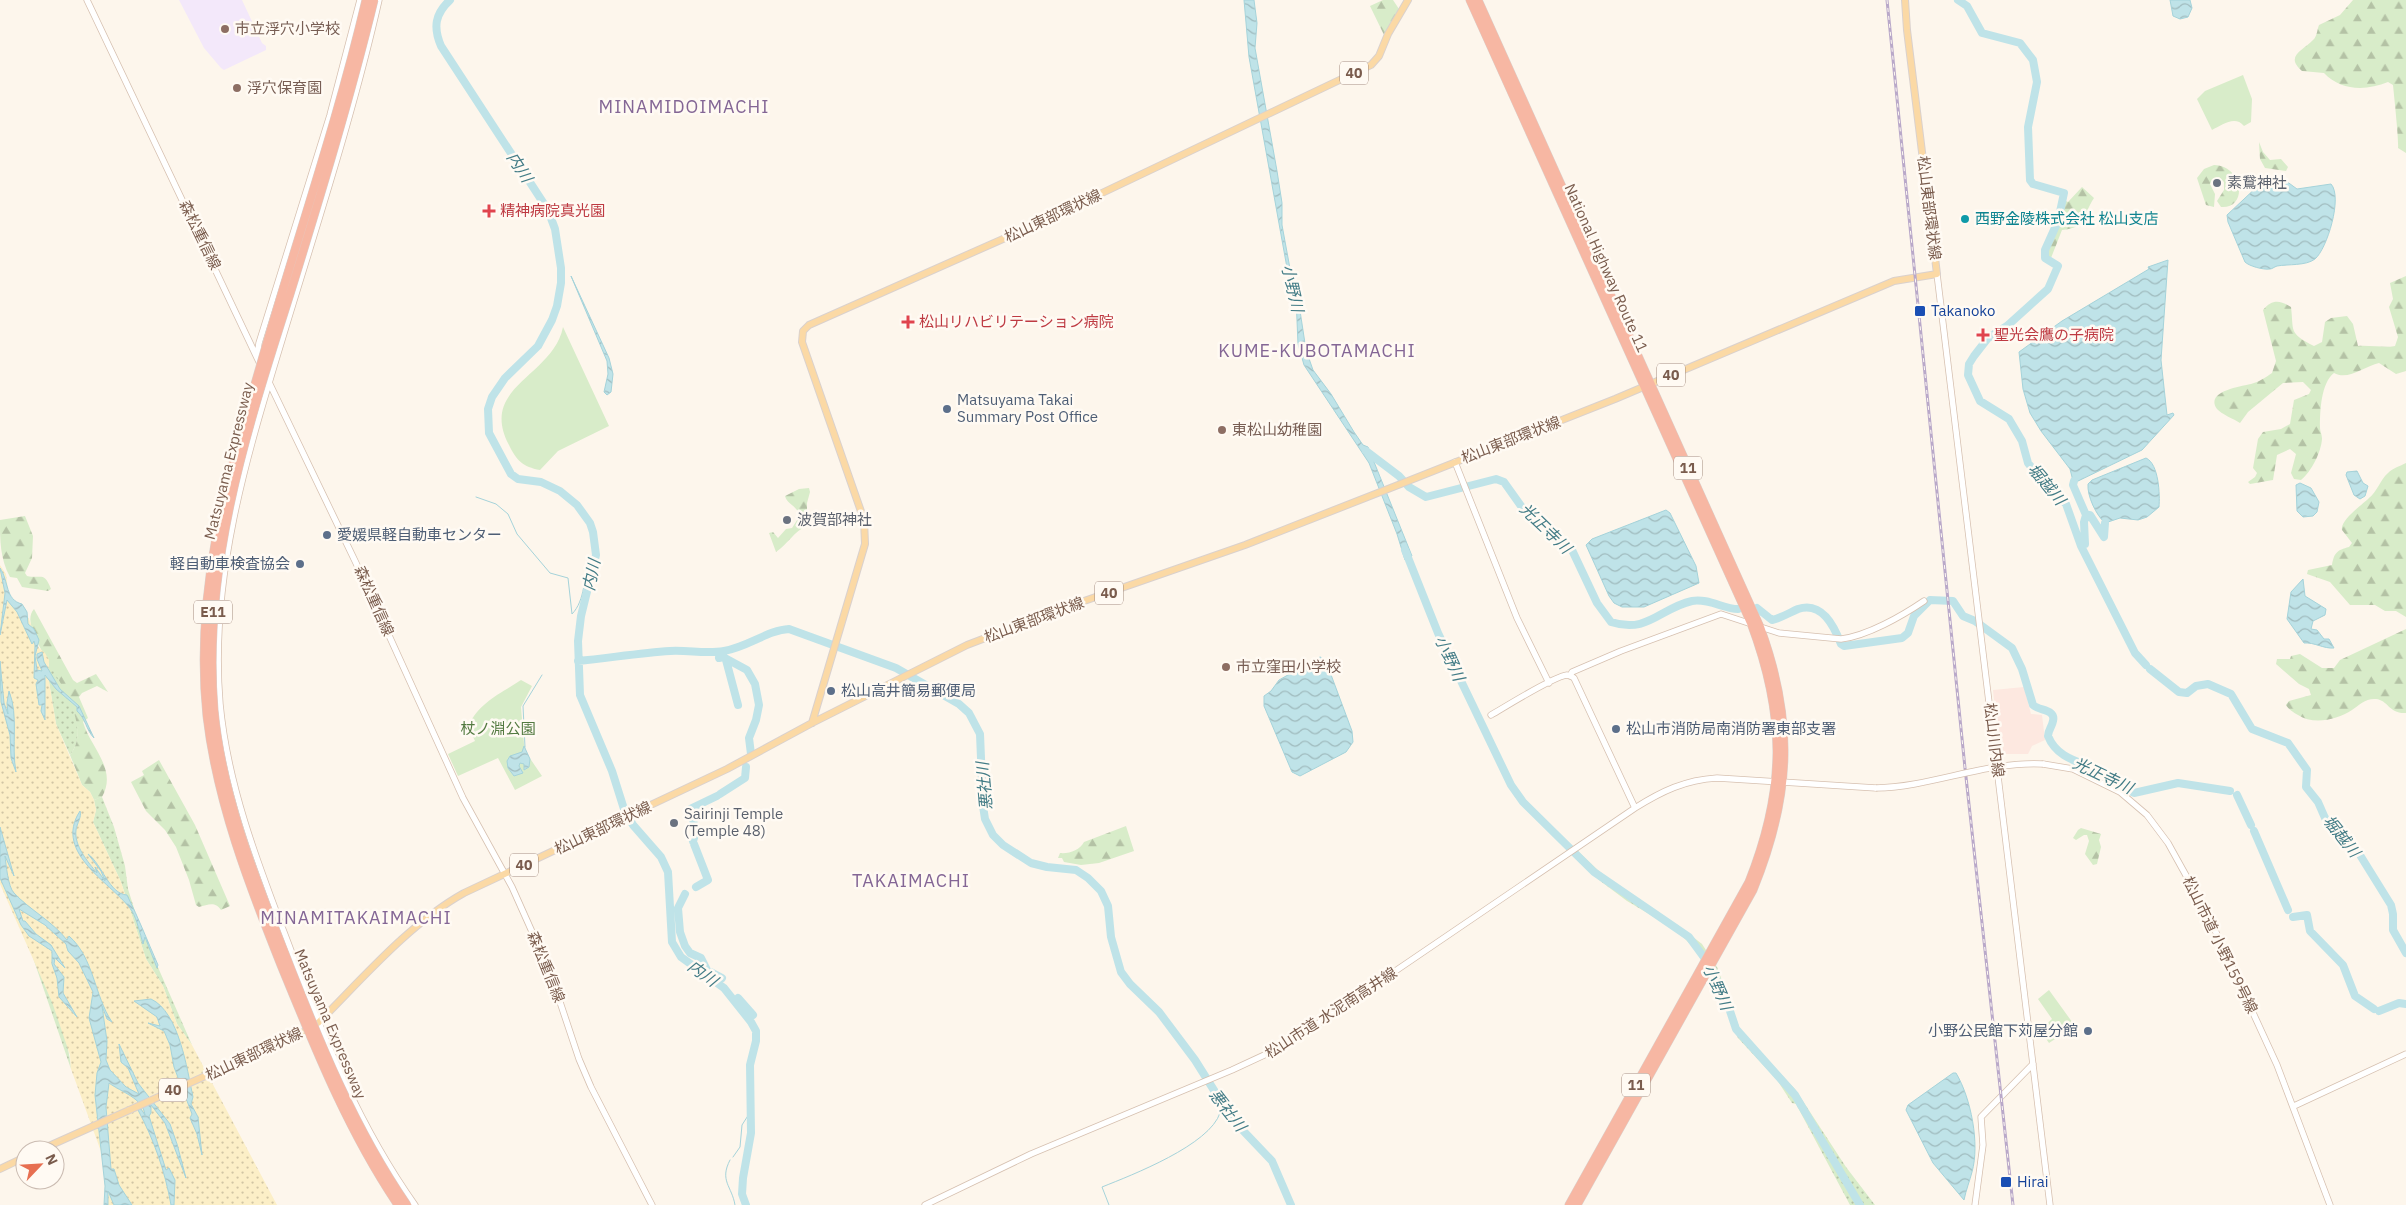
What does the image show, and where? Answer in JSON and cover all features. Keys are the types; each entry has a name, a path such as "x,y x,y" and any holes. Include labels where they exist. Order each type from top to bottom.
{"highway":[{"name":"Matsuyama Expressway","path":"366,0 342,92 222,498 206,590 204,660 212,749 222,796 240,853 274,946 324,1068 358,1140 398,1205"},
{"name":"Matsuyama Expressway","path":"374,0 350,94 261,387 230,500 216,576 213,607 212,660 214,713 223,765 243,842 261,893 300,993 352,1112 374,1152 408,1205"},
{"name":"National Highway Route 11","path":"1470,0 1760,627 1771,658 1781,711 1784,750 1779,782 1761,853 1749,882 1718,947 1569,1205"},
{"name":"National Highway Route 11","path":"1478,0 1751,623 1765,660 1774,705 1778,735 1779,782"},
{"name":"National Highway Route 11","path":"1577,1205 1706,968"}],"main road":[{"name":"松山東部環状線","path":"812,723 865,544 864,520 802,342 803,331 809,325 1039,223 1371,65 1379,56 1388,34 1408,0"},
{"name":"松山東部環状線","path":"61,1140 282,1042 319,1022 408,935 437,910 464,893 734,766 812,723 912,672 995,634 1245,545 1390,489 1647,385 1876,288 1900,279 1937,274 1905,0"},
{"path":"819,704 823,712 831,713"},
{"path":"0,1169 15,1162"}],"street":[{"name":"森松重信線","path":"87,0 356,563 463,798 505,874 550,972 579,1059 591,1088 652,1205"},
{"path":"257,356 259,343 330,115 360,0"},
{"path":"379,0 360,78 269,383 231,528 223,572 219,612 220,707 228,759 247,831 319,1022 365,1123 401,1185 415,1205"},
{"name":"松山川内線","path":"1937,274 2050,1205"},
{"path":"1455,462 1517,618 1549,683"},
{"path":"1570,676 1572,672 1604,658 1712,616 1727,614 1760,627 1791,635 1839,639 1852,637 1902,615 1924,601"},
{"path":"1491,715 1566,675 1574,678 1635,808"},
{"name":"松山市道 小野159号線","path":"1779,782 1876,788 1926,783 2010,765 2043,764 2073,770 2106,783 2134,803 2156,826 2208,915 2294,1106 2330,1205"},
{"name":"松山市道 水泥南高井線","path":"925,1205 1030,1154 1206,1081 1288,1044 1635,808 1666,789 1693,781 1717,778 1779,782"},
{"path":"2294,1106 2406,1054"},
{"path":"1975,1205 1983,1145 1981,1117 2033,1064"}],"shaded area":[{"name":"市立浮穴小学校","path":"179,0 242,0 262,43 266,46 266,50 224,70 204,48"},
{"path":"2024,687 2031,714 2042,715 2045,740 2032,746 2028,754 2003,754 1999,750 1993,690"}],"green space":[{"path":"1383,0 1393,0 1399,9 1385,37 1370,6"},
{"path":"2353,0 2406,0 2406,153 2398,148 2393,85 2388,82 2371,87 2354,88 2338,83 2324,73 2302,71 2295,61 2297,54 2314,39 2319,25 2340,15"},
{"path":"2243,75 2252,99 2251,122 2244,126 2237,121 2233,121 2212,130 2197,99 2205,91"},
{"path":"2259,142 2263,152 2270,160 2281,159 2288,167 2286,171 2265,168 2260,159"},
{"path":"2214,165 2224,167 2232,172 2237,179 2239,195 2230,206 2221,207 2217,201 2224,190 2224,182 2219,177 2212,179 2210,184 2215,194 2214,207 2206,205 2197,178 2204,169"},
{"path":"2082,187 2094,198 2080,224 2070,229 2062,230 2051,258 2048,258 2046,250 2059,222 2064,200 2068,202"},
{"path":"2406,276 2406,371 2396,374 2379,363 2351,374 2339,375 2334,373 2326,383 2324,390 2320,413 2322,439 2320,450 2309,472 2301,480 2294,479 2291,473 2296,454 2290,449 2277,455 2273,480 2250,484 2248,482 2257,473 2253,468 2258,439 2263,432 2281,429 2290,424 2294,400 2309,394 2311,390 2303,382 2283,383 2248,412 2240,423 2217,409 2214,403 2216,398 2226,390 2257,382 2272,373 2276,361 2263,310 2273,302 2283,303 2291,307 2294,331 2300,338 2314,346 2322,342 2325,322 2331,318 2347,316 2353,324 2358,346 2395,346 2398,337 2389,307 2393,299 2390,283"},
{"path":"563,327 609,426 558,451 540,470 529,467 517,459 509,445 502,425 503,409 510,395 557,344"},
{"path":"2406,463 2406,617 2396,611 2385,611 2375,605 2350,605 2330,582 2307,574 2308,570 2332,565 2337,553 2349,547 2352,543 2342,530 2344,522 2372,495 2388,473"},
{"path":"809,488 807,526 798,531 776,552 769,533 773,532 778,538 786,529 792,528 799,517 797,510 788,502 785,496 799,489"},
{"path":"25,516 33,536 32,558 25,573 27,576 44,578 49,583 51,589 48,591 22,587 17,578 10,577 4,563 0,520"},
{"path":"1411,557 1440,630 1510,777 1523,797 1602,874 1631,896 1679,926 1702,944 1717,967 1741,1032 1795,1089 1846,1167 1875,1205 1850,1205 1796,1104 1792,1103 1777,1080 1738,1038 1712,977 1694,948 1676,930 1627,901 1599,880 1515,797 1445,654 1406,559"},
{"path":"34,609 73,680 77,683 96,674 108,692 97,686 82,693 79,697 88,718 83,722 86,731 101,758 107,777 102,797 94,800 90,792 82,785 70,755 77,737 75,717 67,696 35,637 30,621"},
{"path":"2406,629 2406,713 2400,713 2380,700 2372,699 2332,719 2311,720 2291,711 2286,705 2289,701 2311,695 2309,689 2299,684 2276,664 2277,659 2290,659 2291,656 2300,654 2322,668 2334,668 2340,660"},
{"path":"49,660 73,706 76,719 78,732 76,744 70,755 56,724 48,676"},
{"name":"杖ノ淵公園","path":"521,680 532,686 521,707 524,744 527,754 542,776 515,790 498,758 458,776 448,754 475,741 468,726 473,717 491,699"},
{"path":"159,760 195,825 230,906 221,910 216,905 199,907 196,905 189,880 176,847 165,830 146,811 131,782 144,775 142,771"},
{"path":"102,797 114,827 125,866 128,889 139,924 192,1045 177,1024 163,986 146,959 121,882 93,822 96,810 94,800"},
{"path":"1126,826 1134,851 1099,863 1081,865 1064,862 1062,858 1058,858 1060,853 1074,851 1084,842"},
{"path":"2081,828 2101,834 2099,840 2101,847 2097,864 2093,865 2085,854 2089,841 2087,835 2076,840 2073,838"},
{"path":"31,952 61,1024 66,1039 71,1069"},
{"path":"2049,990 2075,1026 2049,1043 2040,1030 2052,1019 2038,999"}],"sand":[{"path":"0,565 6,574 9,599 21,607 29,619 39,648 49,660 48,676 56,724 82,785 90,792 94,800 96,810 93,822 121,882 146,959 163,986 177,1024 192,1045 277,1205 108,1205 103,1157 71,1069 70,1055 52,1002 0,884"}],"water":[{"path":"1244,0 1254,0 1257,23 1255,48 1282,203 1282,225 1291,274 1297,291 1306,350 1313,370 1331,394 1363,445 1368,447 1412,556 1405,560 1397,534 1369,463 1304,365 1298,344 1296,297 1289,279 1249,57"},
{"path":"2170,0 2190,0 2192,8 2188,17 2180,19 2173,16"},
{"path":"2282,178 2297,189 2331,184 2335,200 2332,223 2324,245 2315,259 2302,264 2264,269 2245,262 2228,222 2227,215 2260,184"},
{"path":"2168,260 2161,360 2167,415 2173,413 2174,415 2142,450 2076,482 2073,481 2070,469 2041,431 2030,413 2023,389 2019,352 2062,321 2149,269 2148,267"},
{"path":"571,276 609,358 613,374 611,392 607,395 604,392 608,374 607,361"},
{"path":"2146,458 2154,466 2156,473 2159,488 2159,507 2147,517 2138,520 2120,518 2105,523 2093,505 2088,484 2092,480"},
{"path":"2357,471 2363,483 2368,486 2365,496 2360,499 2354,495 2346,475 2347,472"},
{"path":"2300,483 2311,488 2319,502 2317,512 2313,516 2303,517 2297,511 2296,485"},
{"path":"1666,510 1670,513 1696,566 1699,583 1644,607 1622,607 1614,603 1586,545 1592,539"},
{"path":"0,568 10,594 13,599 22,604 27,612 28,624 34,629 39,640 35,656 37,670 42,671 37,654 42,652 44,662 60,689 79,706 94,738 77,711 77,707 56,689 45,675 45,720 41,711 42,705 39,705 36,684 38,680 34,678 34,641 32,644 17,612 7,600 0,635 5,593"},
{"path":"2303,579 2305,596 2326,609 2325,615 2313,621 2311,629 2317,630 2324,639 2329,639 2334,648 2304,643 2287,619 2291,592"},
{"path":"1320,657 1327,664 1352,731 1353,742 1346,752 1300,776 1292,772 1264,706 1264,696 1271,691 1279,680"},
{"path":"0,661 4,703 8,714 9,691 14,711 16,772 11,758 10,735 1,702"},
{"path":"524,746 530,759 529,767 524,770 524,764 520,763 519,766 523,773 514,776 508,768 507,761 510,756 522,752"},
{"path":"80,811 76,830 79,848 105,881 101,871 88,854 97,864 115,890 127,895 158,965 157,968 145,937 143,944 132,911 100,879 79,854 74,841 73,827"},
{"path":"0,827 14,876 5,856 12,890 20,899 55,927 67,940 69,936 84,955 89,966 101,1000 112,1022 107,1019 102,1006 107,1041 106,1060 110,1070 126,1087 139,1094 128,1068 121,1062 119,1044 138,1083 170,1124 186,1178 165,1123 151,1105 149,1116 166,1170 169,1168 175,1180 174,1205 171,1205 166,1180 158,1156 138,1110 141,1109 145,1115 143,1109 131,1096 109,1083 106,1107 111,1169 114,1169 119,1185 132,1205 114,1205 108,1191 108,1205 104,1205 105,1186 95,1095 97,1073 101,1062 89,1018 93,992 79,963 68,951 66,944 45,925 19,909 23,921 51,945 65,968 55,958 54,964 64,977 63,993 77,1017 59,997 57,978 52,964 52,951 29,936 21,925 0,878"},
{"path":"151,999 161,1006 169,1016 180,1042 193,1097 191,1104 198,1117 202,1155 197,1134 190,1118 192,1114 174,1067 170,1045 164,1031 148,1023 160,1026 157,1017 134,1001"},
{"path":"1953,1073 1956,1073 1966,1095 1973,1121 1974,1161 1964,1200 1933,1163 1906,1110 1908,1105"}],"waterway":[{"name":"内川","path":"450,0 438,16 436,27 438,39 548,210 555,229 561,268 561,283 557,306 552,320 538,346 505,378 492,397 488,409 489,433 511,474 518,479 541,482 560,491 577,505 590,523 593,532 596,555 581,616 578,641 580,695 612,771 624,809 633,825 661,857 668,872 672,942 681,957 724,988 756,1031 756,1041 750,1065 751,1133 742,1194 746,1205"},
{"name":"堀越川","path":"1958,0 1967,6 1982,33 2020,43 2033,60 2037,82 2028,127 2030,180 2033,184 2064,193 2058,221 2045,250 2045,258 2058,266 2048,289 2007,326 1988,338 1969,364 1968,375 1980,401 2009,419 2022,441 2028,463 2047,487 2066,504 2081,546 2135,653 2146,665"},
{"name":"光正寺川","path":"1366,451 1399,476 1409,487 1426,497 1496,479 1504,482 1526,513 1572,550 1597,603 1611,622 1635,625 1653,619 1681,604 1698,600 1738,609"},
{"path":"2074,481 2073,485 2086,515 2084,522 2085,544"},
{"path":"476,497 496,504 508,514 517,534 550,573 568,578 572,614 582,595 587,558 596,555"},
{"path":"2086,515 2090,515 2104,537 2105,523"},
{"name":"小野川","path":"1405,550 1438,633 1511,785 1523,802 1594,872 1689,937 1711,967 1728,1005 1736,1029 1795,1095 1860,1205"},
{"name":"光正寺川","path":"1757,608 1772,620 1798,609 1806,607 1814,609 1831,623 1841,644 1844,646 1902,638 1908,633 1914,616 1930,600 1953,601 1963,616 1975,621 2012,648 2022,669 2033,705 2052,714 2053,721 2048,736 2052,744 2065,756 2105,773 2134,793 2178,783 2230,791"},
{"name":"悪社川","path":"578,661 670,651 724,651 773,632 789,629 896,668 959,704 969,713 980,734 983,806 985,819 993,835 1003,845 1031,863 1076,870 1088,878 1101,891 1108,906 1111,937 1121,972 1130,984 1159,1012 1195,1060 1232,1119 1272,1161 1291,1205"},
{"path":"719,658 723,657 747,670 755,684 759,705 749,738 751,754"},
{"path":"726,660 738,705"},
{"name":"堀越川","path":"2150,669 2179,692 2187,693 2196,686 2208,684 2231,694 2252,729 2288,743 2307,770 2306,787 2318,802 2325,818 2355,847 2391,905 2393,930 2406,953"},
{"path":"525,747 523,706 542,675"},
{"path":"720,794 745,778 746,767"},
{"name":"光正寺川","path":"2237,795 2251,825"},
{"path":"693,841 696,832 690,809 717,796"},
{"name":"光正寺川","path":"2254,831 2288,910"},
{"path":"694,844 708,880 696,887"},
{"path":"685,894 678,908 680,932 685,946 690,953 701,958 707,970 722,978"},
{"name":"光正寺川","path":"2293,917 2307,915 2310,931 2343,965 2355,996 2374,1009"},
{"path":"738,998 753,1015"},
{"name":"光正寺川","path":"2379,1011 2399,1003 2406,1004"},
{"path":"1109,1205 1102,1187 1150,1167 1186,1147 1202,1136 1213,1125 1220,1113"},
{"path":"733,1157 740,1147 742,1125 749,1114"},
{"path":"730,1160 726,1178 735,1205"}],"railway":[{"path":"1887,0 1965,768 2013,1205"}],"place":[{"name":"市立浮穴小学校","path":"225,29"},
{"name":"浮穴保育園","path":"237,88"},
{"name":"素鵞神社","path":"2217,183"},
{"name":"精神病院真光園","path":"489,211"},
{"name":"西野金陵株式会社 松山支店","path":"1965,219"},
{"name":"Takanoko","path":"1920,311"},
{"name":"松山リハビリテーション病院","path":"908,322"},
{"name":"聖光会鷹の子病院","path":"1983,335"},
{"name":"Matsuyama Takai Summary Post Office","path":"947,409"},
{"name":"東松山幼稚園","path":"1222,430"},
{"name":"波賀部神社","path":"787,520"},
{"name":"愛媛県軽自動車センター","path":"327,535"},
{"name":"軽自動車検査協会","path":"300,564"},
{"name":"市立窪田小学校","path":"1226,667"},
{"name":"松山高井簡易郵便局","path":"831,691"},
{"name":"松山市消防局南消防署東部支署","path":"1616,729"},
{"name":"Sairinji Temple (Temple 48)","path":"674,823"},
{"name":"小野公民館下苅屋分館","path":"2088,1031"},
{"name":"Hirai","path":"2006,1182"}],"district":[{"name":"MINAMIDOIMACHI","path":"684,107"},
{"name":"KUME-KUBOTAMACHI","path":"1317,351"},
{"name":"TAKAIMACHI","path":"911,881"},
{"name":"MINAMITAKAIMACHI","path":"356,918"}]}
